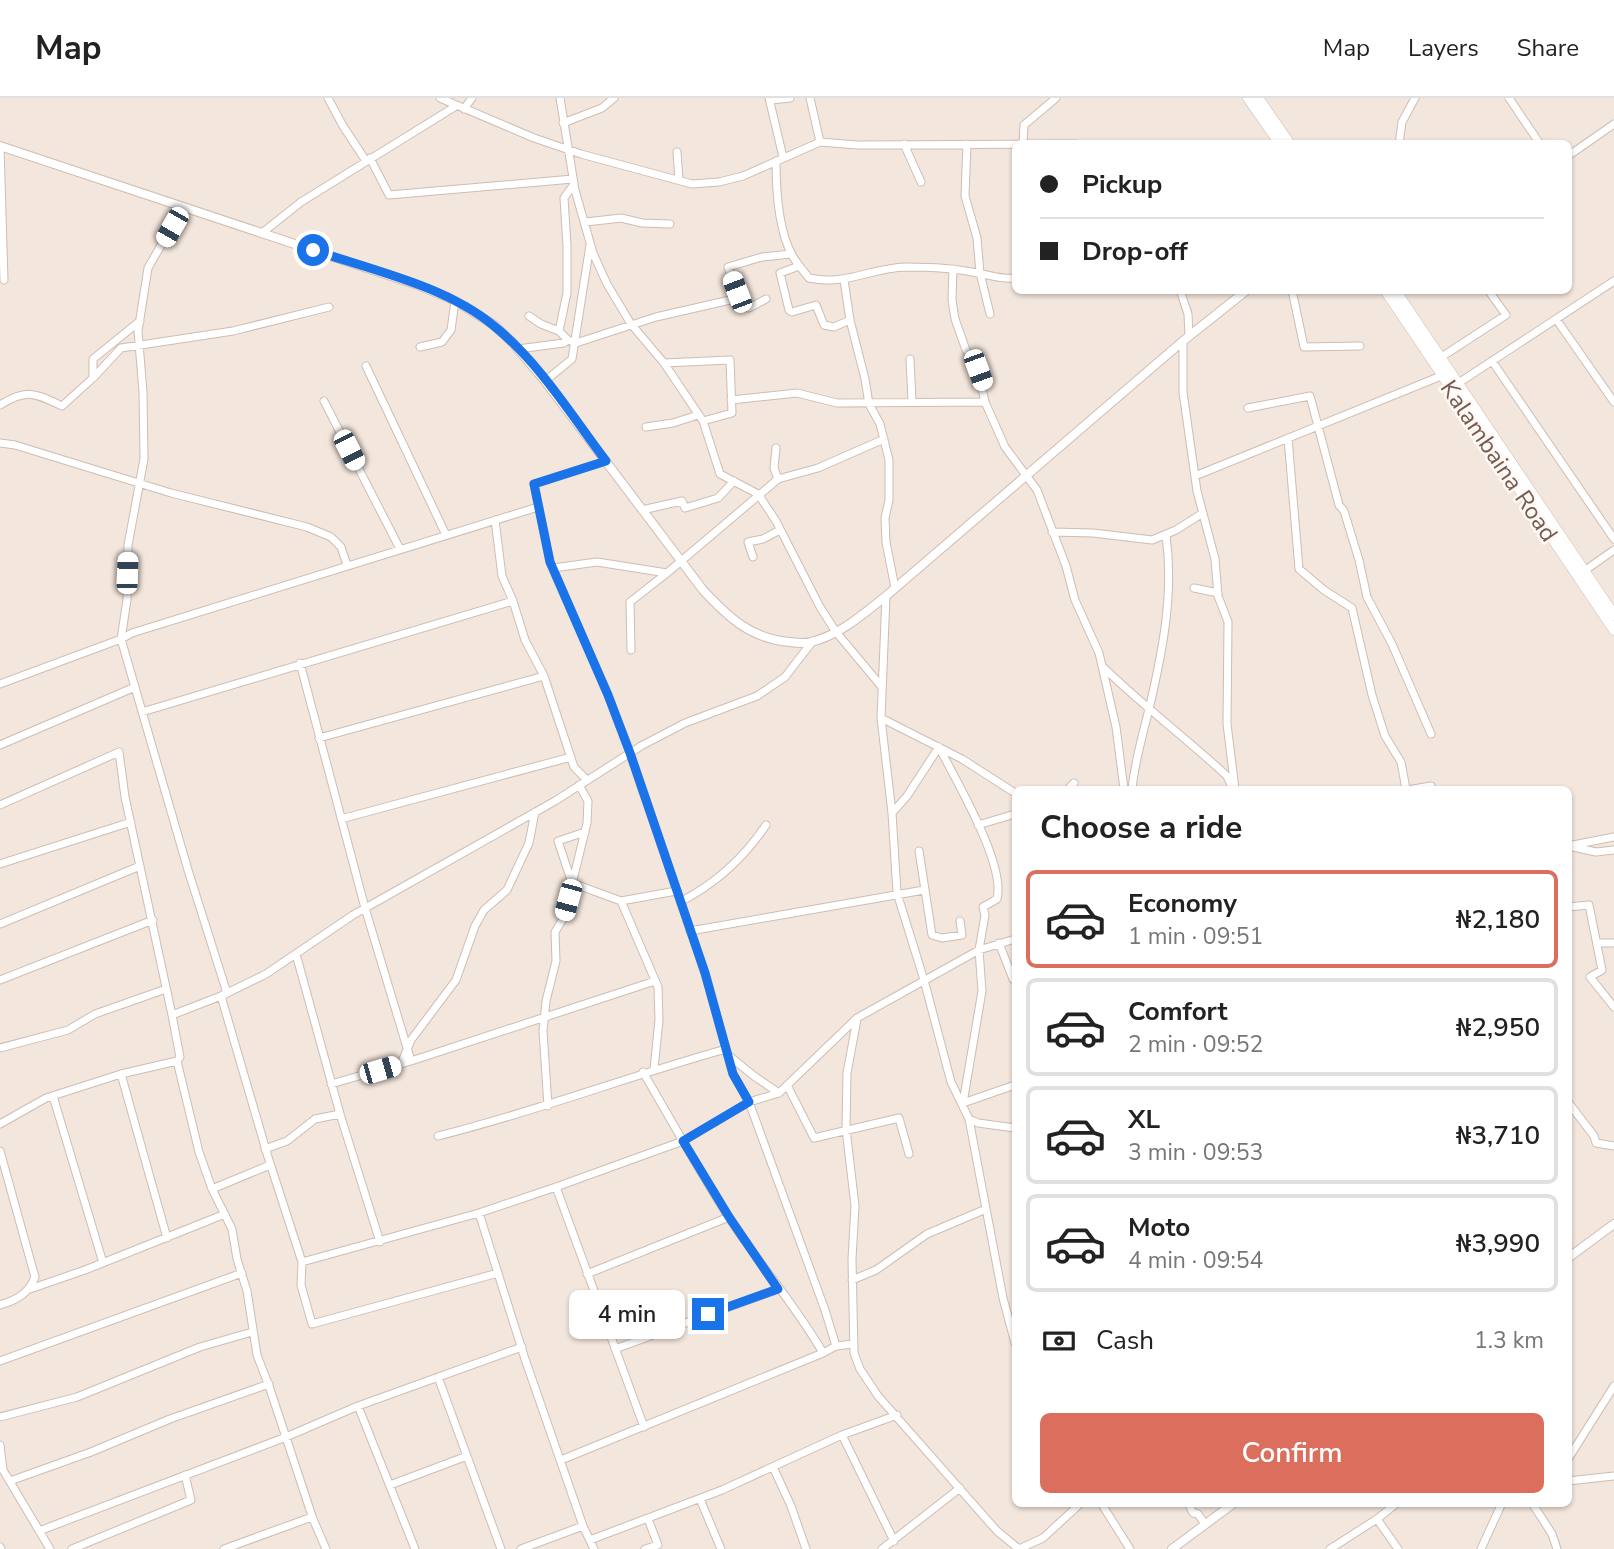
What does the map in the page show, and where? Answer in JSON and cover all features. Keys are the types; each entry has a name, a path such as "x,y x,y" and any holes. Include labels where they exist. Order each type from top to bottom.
{"main road":[{"path":"1248,98 1277,140"},
{"path":"1258,98 1287,140"},
{"name":"Kalambaina Road","path":"1388,294 1614,630"},
{"path":"1398,294 1614,615"}],"street":[{"path":"328,98 343,126 368,159 389,195 574,181"},
{"path":"440,98 534,138 692,184 719,182 743,176 820,142 857,145 1012,143"},
{"path":"262,233 301,202 472,98"},
{"path":"560,98 574,181 590,244 607,284 631,324 664,363 700,418 720,474 758,494 836,632 883,687"},
{"path":"563,123 602,108 614,98"},
{"path":"790,98 770,99 780,159 779,200 791,254 809,278 844,280 879,270 904,267 953,269 1012,278"},
{"path":"810,98 820,142"},
{"path":"1023,140 1024,125 1056,98"},
{"path":"1400,140 1402,122 1415,98"},
{"path":"1509,98 1536,140"},
{"path":"1572,153 1614,124"},
{"path":"904,144 920,182"},
{"path":"967,144 965,196 977,238 980,273 990,314"},
{"path":"4,280 0,146 415,284 455,301 494,325 518,349 681,562 728,617 752,633 779,641 812,642 836,632 886,596 1242,294"},
{"path":"677,152 679,180"},
{"path":"559,331 567,293 564,198 574,181"},
{"path":"183,207 148,268 140,320 144,446 128,545 127,600 121,639 224,995 265,1149 302,1262 301,1285 312,1324 498,1273"},
{"path":"586,222 621,218 642,223 670,224"},
{"path":"545,381 572,359 572,342 590,244"},
{"path":"518,349 572,342 738,296 728,267 762,257 791,254"},
{"path":"799,266 780,273 789,310 792,312 816,305 824,325 834,327 850,320"},
{"path":"953,269 952,300 955,319 966,350 978,370 985,402 1005,447 1037,490 1066,566 1075,600 1099,653 1116,727 1124,786"},
{"path":"844,280 869,404 880,425 889,460 885,518 895,588"},
{"path":"1457,384 1614,281"},
{"path":"1181,294 1188,314 1183,392 1195,477 1215,559 1218,593 1228,622 1228,737 1234,786"},
{"path":"1293,294 1304,347 1360,346"},
{"path":"1440,358 1506,315 1492,294"},
{"path":"732,298 738,306 749,308 766,299"},
{"path":"420,346 442,342 451,330 455,301"},
{"path":"0,405 18,393 38,395 62,406 121,348 233,331 329,307"},
{"path":"529,316 559,331 572,342"},
{"path":"1556,319 1614,402"},
{"path":"93,378 93,359 140,320"},
{"path":"910,359 912,401"},
{"path":"646,427 729,415 732,411 730,360 664,363"},
{"path":"1492,361 1614,539"},
{"path":"366,366 446,535"},
{"path":"1195,477 1441,376"},
{"path":"732,400 797,393 837,403 985,402"},
{"path":"1248,408 1310,396 1339,505 1344,511 1359,560 1367,597 1392,644 1430,734"},
{"path":"324,401 400,549"},
{"path":"1288,438 1299,569 1352,608 1372,695 1385,736 1401,762 1405,786"},
{"path":"631,650 630,602 681,562 758,494 778,479 818,468 884,439"},
{"path":"0,443 15,445 231,510 307,527 331,537 341,547 347,565"},
{"path":"776,447 774,468 778,479"},
{"path":"606,461 534,484 553,568 630,753 690,932 733,1074 749,1102 836,1346"},
{"path":"642,510 682,501 685,508 718,498 734,481"},
{"path":"0,684 132,633 538,507"},
{"path":"1052,532 1093,533 1152,540 1166,535 1203,513"},
{"path":"495,520 502,576 525,640 544,676 574,767 587,780"},
{"path":"753,557 748,542 763,539 780,530"},
{"path":"1132,786 1139,740 1149,707 1168,611 1170,587 1166,535"},
{"path":"1584,571 1614,550"},
{"path":"553,568 597,562 667,573"},
{"path":"1194,588 1218,593"},
{"path":"886,596 881,718 892,813 897,895 924,980 951,1082 970,1119 1003,1298 1012,1331"},
{"path":"142,712 513,601"},
{"path":"172,1015 224,995 266,974 365,908 685,723 757,696 785,677 812,642"},
{"path":"300,663 365,908 411,1061"},
{"path":"1103,667 1131,695 1149,707 1227,776 1232,786"},
{"path":"319,738 544,676"},
{"path":"0,745 135,687"},
{"path":"881,718 962,758 1012,791"},
{"path":"892,813 907,796 939,747"},
{"path":"939,747 978,825 991,856 999,889 996,899 983,907 985,915 979,950 982,991 963,1102"},
{"path":"0,805 119,752 172,1015 180,1058 177,1061 199,1152 212,1189 232,1229 237,1259 247,1291 257,1355 312,1517 326,1549"},
{"path":"341,820 571,757"},
{"path":"548,1106 543,1031 556,961 555,932 564,917 585,832 588,801 579,785"},
{"path":"401,1064 411,1040 456,980 475,926 484,910 507,890 529,843 535,812"},
{"path":"978,825 1012,815"},
{"path":"0,864 131,822"},
{"path":"680,902 700,892 723,875 766,825"},
{"path":"572,883 558,841 585,832"},
{"path":"1572,845 1614,837"},
{"path":"1572,847 1596,852 1614,850"},
{"path":"919,851 932,935 942,938 962,935 960,922"},
{"path":"0,924 140,866"},
{"path":"572,883 621,901 676,891"},
{"path":"690,932 924,890"},
{"path":"621,901 657,987 659,1020 654,1069"},
{"path":"1572,907 1590,905 1602,970 1590,977 1614,1007"},
{"path":"0,980 153,920"},
{"path":"302,1262 479,1213 683,1141 749,1102 779,1093 857,1018 979,950 1012,940"},
{"path":"999,943 1012,976"},
{"path":"1597,943 1614,943"},
{"path":"296,954 331,1084 380,1242"},
{"path":"331,1084 411,1061 655,981"},
{"path":"0,1048 68,1030 95,1014 166,989"},
{"path":"857,1018 847,1073 846,1131 855,1206 853,1344 860,1369 878,1396 997,1531 1019,1549 1043,1538 1077,1507"},
{"path":"438,1136 548,1106 643,1072 727,1051"},
{"path":"727,1051 754,1076 779,1093"},
{"path":"0,1124 53,1096 121,1074 177,1061"},
{"path":"643,1072 729,1217 778,1289 803,1318 823,1353"},
{"path":"121,1074 167,1238"},
{"path":"787,1085 814,1138 899,1118 909,1154"},
{"path":"963,1102 1012,1086"},
{"path":"53,1096 103,1263"},
{"path":"1572,1107 1594,1136 1596,1143 1614,1146"},
{"path":"265,1149 287,1141 315,1119 340,1114"},
{"path":"970,1119 978,1123 1012,1128"},
{"path":"0,1151 35,1277 30,1289"},
{"path":"212,1189 270,1165"},
{"path":"556,1187 643,1427"},
{"path":"852,1280 876,1270 928,1234 986,1209"},
{"path":"479,1213 583,1526 594,1549"},
{"path":"0,1305 14,1301 30,1289 225,1214"},
{"path":"587,1274 729,1217"},
{"path":"1572,1255 1614,1224"},
{"path":"0,1361 242,1273"},
{"path":"615,1349 778,1289"},
{"path":"0,1417 77,1397 200,1347 252,1332"},
{"path":"561,1460 836,1346 853,1344"},
{"path":"39,1531 286,1437 358,1406 522,1347"},
{"path":"439,1377 501,1549"},
{"path":"9,1481 269,1384"},
{"path":"1572,1453 1614,1386"},
{"path":"358,1406 415,1549"},
{"path":"590,1540 700,1499 842,1435 897,1415"},
{"path":"842,1435 894,1541"},
{"path":"0,1445 3,1470 50,1549"},
{"path":"390,1485 467,1456"},
{"path":"773,1468 791,1506 806,1549"},
{"path":"72,1549 191,1500 185,1475"},
{"path":"1572,1481 1614,1476"},
{"path":"882,1549 960,1488"},
{"path":"700,1499 721,1549"},
{"path":"1104,1507 1130,1549"},
{"path":"1190,1507 1205,1524"},
{"path":"1172,1549 1228,1507"},
{"path":"1330,1549 1392,1507"},
{"path":"1481,1549 1500,1507"},
{"path":"1535,1507 1552,1534 1557,1549"},
{"path":"224,1549 312,1517"},
{"path":"645,1549 659,1547 649,1519"},
{"path":"1377,1519 1398,1549"},
{"path":"521,1549 583,1526"}],"shaded area":[{"path":"0,98 1247,98 1276,140 1012,140 1012,294 1384,294 1614,630 1614,1549 0,1549"},
{"path":"1263,98 1614,98 1614,609 1460,377 1401,294 1572,294 1572,140 1293,140"}],"route":[{"path":"313,250 449,298 494,325 545,381 606,461 534,484 550,562 608,695 630,753 705,973 733,1074 749,1102 683,1141 729,1217 778,1289 708,1314"}]}
